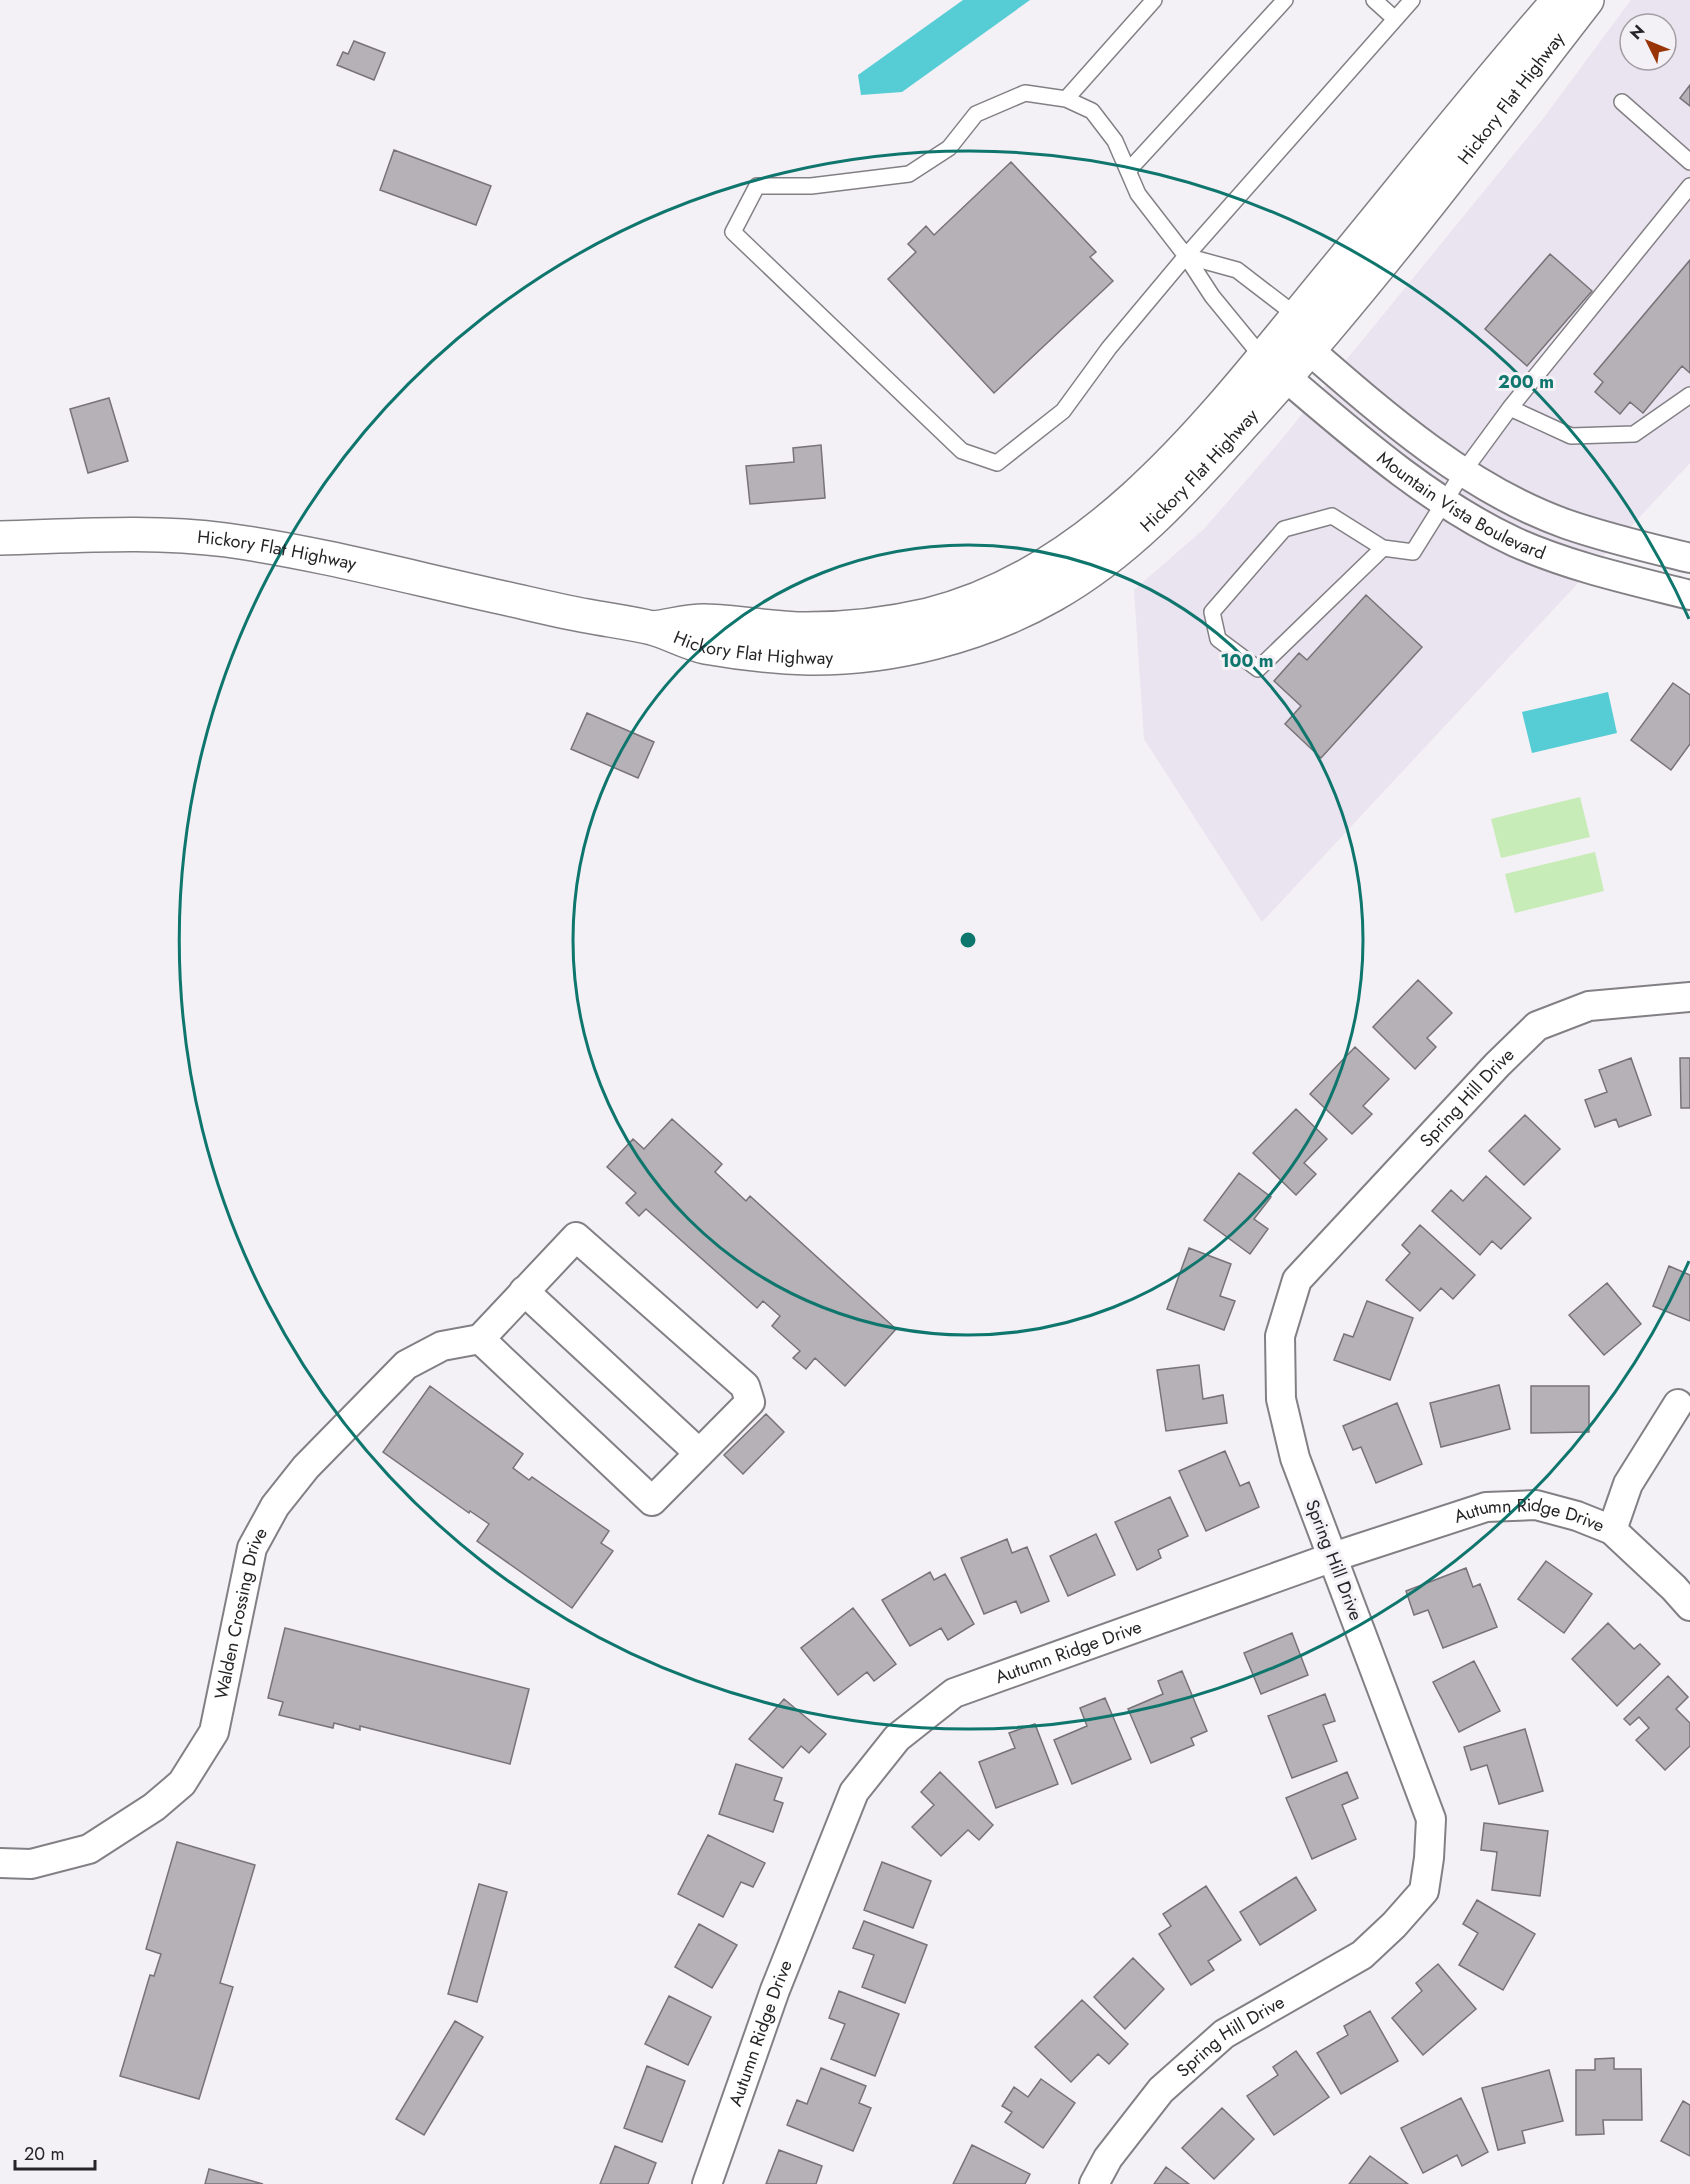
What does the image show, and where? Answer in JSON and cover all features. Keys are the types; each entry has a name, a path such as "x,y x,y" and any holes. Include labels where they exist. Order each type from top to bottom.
{"main road":[{"name":"Hickory Flat Highway","path":"1274,367 1291,322 1559,0"},
{"name":"Hickory Flat Highway","path":"0,538 145,535 225,540 316,556 571,614 652,628 704,621 787,628 848,627 928,615 967,603 994,593 1053,560 1086,538 1121,509 1189,441 1274,367 1309,350 1447,180 1587,0"}],"street":[{"name":"Mountain Vista Boulevard","path":"1291,322 1309,350 1419,441 1463,472 1566,524 1690,558"},
{"name":"Mountain Vista Boulevard","path":"1274,367 1411,478 1488,528 1542,553 1606,574 1690,596"},
{"name":"Spring Hill Drive","path":"1094,2184 1108,2158 1161,2090 1224,2034 1362,1955 1394,1925 1424,1891 1431,1819 1296,1458 1281,1399 1280,1336 1297,1280 1497,1065 1537,1026 1589,1006 1690,997"},
{"path":"576,1237 746,1386 750,1402 652,1501 480,1339 524,1292 576,1237"},
{"path":"524,1292 699,1453"},
{"name":"Walden Crossing Drive","path":"0,1863 31,1864 89,1849 154,1807 182,1783 214,1732 252,1548 275,1506 306,1467 406,1365 442,1346 480,1339"},
{"path":"1612,1530 1628,1484 1678,1404"},
{"name":"Autumn Ridge Drive","path":"707,2184 775,1990 854,1792 897,1738 954,1693 1333,1557 1486,1507 1536,1505 1577,1516 1612,1530 1690,1606"}],"lane":[{"path":"1066,99 1154,0"},
{"path":"1128,171 1285,0"},
{"path":"1374,0 1395,19"},
{"path":"1274,367 1212,296 1186,256 1138,194 1115,141 1092,111 1066,99 1025,93 976,114 949,147 909,174 811,186 757,186 733,232 962,451 997,463 1063,411 1109,348 1186,256 1412,0"},
{"path":"1622,102 1690,162"},
{"path":"1383,548 1258,669 1218,639 1212,612 1284,529 1332,516 1383,548 1413,552 1463,472 1510,408 1690,186"},
{"path":"1186,256 1237,270 1291,322"},
{"path":"1510,408 1571,436 1634,434 1690,395"}],"shaded area":[{"path":"1631,0 1690,0 1690,463 1262,922 1144,739 1134,590 1204,529 1277,445 1542,120 1618,18 1618,72 1678,72 1678,12 1622,12"}],"green space":[{"path":"1580,797 1590,837 1501,858 1491,819"},
{"path":"1595,852 1604,891 1515,913 1505,874"}],"water":[{"path":"963,0 1030,0 902,92 861,95 858,75"},
{"path":"1608,692 1617,733 1532,753 1522,712"}],"building":[{"path":"354,41 385,53 374,80 337,65 343,52 348,54"},
{"path":"1690,85 1690,106 1680,98"},
{"path":"394,150 491,186 476,225 380,190"},
{"path":"1011,162 1096,252 1090,257 1113,281 994,393 888,279 916,252 908,244 926,226 934,235"},
{"path":"1550,254 1592,291 1527,366 1485,329"},
{"path":"1690,260 1690,373 1682,366 1643,413 1630,402 1620,414 1595,392 1603,382 1594,374"},
{"path":"109,398 128,461 88,473 70,409"},
{"path":"821,445 825,498 750,504 746,466 794,462 793,448"},
{"path":"1366,595 1422,647 1321,758 1285,724 1301,706 1274,681 1299,653 1307,660"},
{"path":"1673,683 1690,695 1690,744 1671,770 1631,740"},
{"path":"587,713 654,742 638,778 571,749"},
{"path":"1418,980 1452,1013 1427,1038 1436,1047 1415,1069 1373,1027"},
{"path":"1355,1047 1389,1079 1363,1106 1372,1114 1352,1134 1310,1094"},
{"path":"1631,1058 1651,1115 1619,1127 1616,1119 1595,1127 1585,1100 1607,1092 1599,1070"},
{"path":"1680,1058 1690,1058 1690,1108 1681,1108"},
{"path":"1296,1109 1327,1139 1304,1163 1316,1174 1296,1195 1253,1153"},
{"path":"1525,1115 1560,1149 1524,1185 1489,1151"},
{"path":"672,1119 722,1164 715,1172 746,1201 750,1196 896,1329 845,1386 815,1358 806,1369 793,1358 800,1351 772,1326 780,1316 763,1301 757,1308 646,1209 639,1216 626,1203 636,1193 607,1167 633,1139 644,1149"},
{"path":"1239,1173 1271,1197 1254,1219 1268,1229 1250,1254 1204,1220"},
{"path":"1486,1176 1531,1218 1501,1249 1492,1241 1480,1255 1432,1211 1451,1190 1463,1201"},
{"path":"1420,1225 1475,1275 1453,1299 1441,1288 1420,1311 1386,1280 1410,1253 1402,1245"},
{"path":"1189,1248 1231,1264 1220,1296 1235,1301 1224,1330 1167,1309"},
{"path":"1669,1266 1690,1275 1690,1321 1653,1306"},
{"path":"1607,1283 1641,1324 1604,1355 1569,1315"},
{"path":"1367,1301 1413,1318 1390,1380 1334,1360 1344,1334 1353,1337"},
{"path":"1199,1365 1203,1399 1223,1395 1227,1423 1166,1431 1157,1370"},
{"path":"1499,1385 1510,1429 1441,1447 1430,1403"},
{"path":"430,1386 523,1454 513,1468 529,1480 532,1477 609,1531 601,1543 613,1551 572,1608 477,1541 489,1524 470,1511 469,1513 383,1452"},
{"path":"1531,1386 1589,1386 1589,1432 1531,1433"},
{"path":"1397,1403 1422,1464 1376,1483 1361,1447 1353,1450 1343,1426"},
{"path":"766,1414 784,1432 743,1474 724,1455"},
{"path":"1225,1451 1240,1486 1249,1482 1259,1507 1206,1531 1179,1471"},
{"path":"1170,1497 1188,1536 1158,1550 1161,1558 1137,1570 1115,1522"},
{"path":"1096,1534 1115,1575 1068,1596 1050,1556"},
{"path":"1007,1539 1012,1553 1027,1547 1049,1601 1021,1613 1016,1601 984,1614 961,1558"},
{"path":"1546,1561 1592,1594 1564,1633 1518,1599"},
{"path":"1466,1568 1473,1587 1480,1584 1497,1627 1443,1648 1428,1610 1414,1615 1406,1591"},
{"path":"930,1572 934,1580 945,1574 974,1624 948,1640 941,1628 910,1646 882,1600"},
{"path":"853,1608 896,1664 874,1681 867,1672 838,1695 801,1648"},
{"path":"1608,1623 1634,1649 1640,1644 1660,1664 1617,1706 1572,1659"},
{"path":"285,1628 529,1689 510,1764 360,1726 360,1730 334,1723 333,1728 279,1715 283,1702 268,1698"},
{"path":"1292,1633 1308,1675 1261,1694 1244,1653"},
{"path":"1474,1661 1500,1711 1459,1732 1433,1682"},
{"path":"1182,1671 1207,1731 1191,1738 1194,1745 1151,1763 1128,1709 1163,1694 1158,1681"},
{"path":"1668,1676 1688,1697 1676,1709 1690,1723 1690,1746 1665,1770 1636,1740 1649,1728 1639,1717 1630,1725 1624,1719"},
{"path":"1325,1694 1335,1721 1323,1725 1337,1761 1292,1778 1268,1716"},
{"path":"1105,1698 1131,1759 1072,1784 1054,1740 1087,1726 1080,1708"},
{"path":"784,1699 826,1734 809,1753 801,1746 783,1768 749,1739"},
{"path":"1035,1724 1058,1784 996,1808 979,1762 1015,1748 1009,1733"},
{"path":"1525,1729 1543,1791 1499,1804 1487,1765 1471,1770 1464,1747"},
{"path":"736,1764 782,1778 774,1800 783,1803 773,1832 719,1814"},
{"path":"940,1772 993,1825 979,1840 968,1830 941,1856 912,1827 934,1805 921,1792"},
{"path":"1347,1772 1358,1798 1342,1805 1356,1839 1312,1859 1286,1798"},
{"path":"1484,1823 1548,1831 1540,1896 1492,1890 1497,1852 1481,1850"},
{"path":"708,1835 765,1863 753,1887 741,1882 723,1917 678,1894"},
{"path":"177,1842 255,1865 220,1983 233,1987 199,2099 120,2076 150,1975 154,1976 161,1954 146,1949"},
{"path":"882,1862 931,1881 913,1928 864,1910"},
{"path":"1296,1877 1316,1910 1260,1945 1240,1912"},
{"path":"479,1884 507,1892 477,2002 448,1994"},
{"path":"1206,1886 1241,1940 1208,1961 1214,1970 1191,1985 1159,1934 1171,1926 1163,1914"},
{"path":"1477,1900 1535,1934 1503,1990 1459,1965 1478,1933 1463,1924"},
{"path":"864,1921 927,1945 905,2003 862,1987 874,1955 853,1948"},
{"path":"699,1924 737,1945 712,1988 675,1967"},
{"path":"1133,1958 1164,1989 1125,2029 1094,1997"},
{"path":"1438,1964 1476,2009 1423,2055 1392,2018 1422,1991 1416,1983"},
{"path":"839,1991 899,2014 875,2076 831,2059 845,2024 829,2018"},
{"path":"669,1996 711,2017 688,2065 645,2044"},
{"path":"1082,2000 1128,2044 1109,2064 1098,2054 1071,2082 1035,2047"},
{"path":"1370,2011 1398,2061 1341,2094 1317,2053 1348,2035 1344,2026"},
{"path":"455,2021 483,2037 424,2135 396,2119"},
{"path":"1296,2051 1329,2097 1274,2135 1247,2096 1278,2075 1273,2067"},
{"path":"1614,2058 1614,2069 1641,2069 1642,2120 1603,2120 1604,2134 1576,2135 1576,2070 1595,2070 1595,2059"},
{"path":"647,2066 685,2081 662,2142 624,2128"},
{"path":"821,2068 866,2086 859,2103 871,2108 853,2151 787,2125 797,2100 807,2104"},
{"path":"1549,2070 1563,2121 1522,2131 1525,2143 1498,2150 1482,2088"},
{"path":"1041,2079 1075,2103 1043,2148 1005,2122 1012,2112 1002,2106 1014,2087 1028,2097"},
{"path":"1461,2098 1488,2152 1462,2166 1457,2155 1423,2173 1401,2128"},
{"path":"1683,2101 1690,2105 1690,2156 1661,2141"},
{"path":"1222,2108 1254,2139 1214,2179 1182,2148"},
{"path":"972,2145 1030,2174 1025,2184 953,2184"},
{"path":"615,2146 656,2163 648,2184 600,2184"},
{"path":"779,2150 822,2166 816,2184 766,2184"},
{"path":"1370,2156 1408,2184 1349,2184"},
{"path":"1166,2167 1189,2184 1154,2184"},
{"path":"209,2169 263,2184 205,2184"}]}
